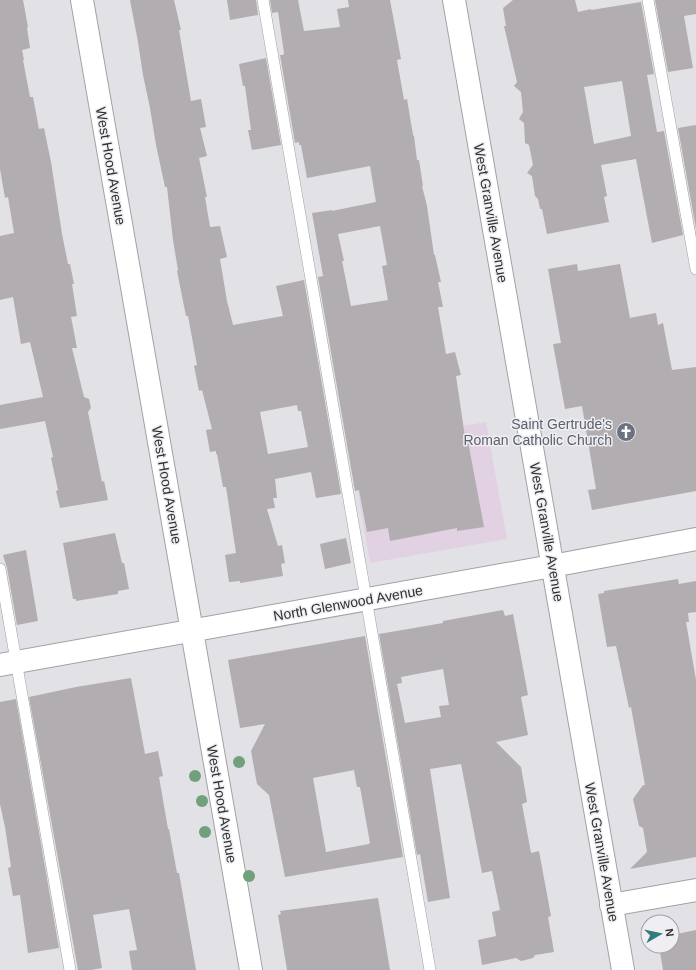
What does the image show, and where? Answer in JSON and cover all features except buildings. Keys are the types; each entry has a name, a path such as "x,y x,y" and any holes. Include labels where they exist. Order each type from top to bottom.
{"street":[{"name":"West Hood Avenue","path":"82,0 251,970"},
{"name":"West Granville Avenue","path":"454,0 623,970"},
{"name":"North Glenwood Avenue","path":"8,664 696,539"},
{"path":"611,905 696,890"}],"lane":[{"path":"263,0 430,970"},
{"path":"648,0 696,269"},
{"path":"0,569 8,664 70,970"}],"shaded area":[{"path":"486,422 507,539 370,563 350,446"}],"place":[{"name":"Saint Gertrude's Roman Catholic Church","path":"626,432"}]}
